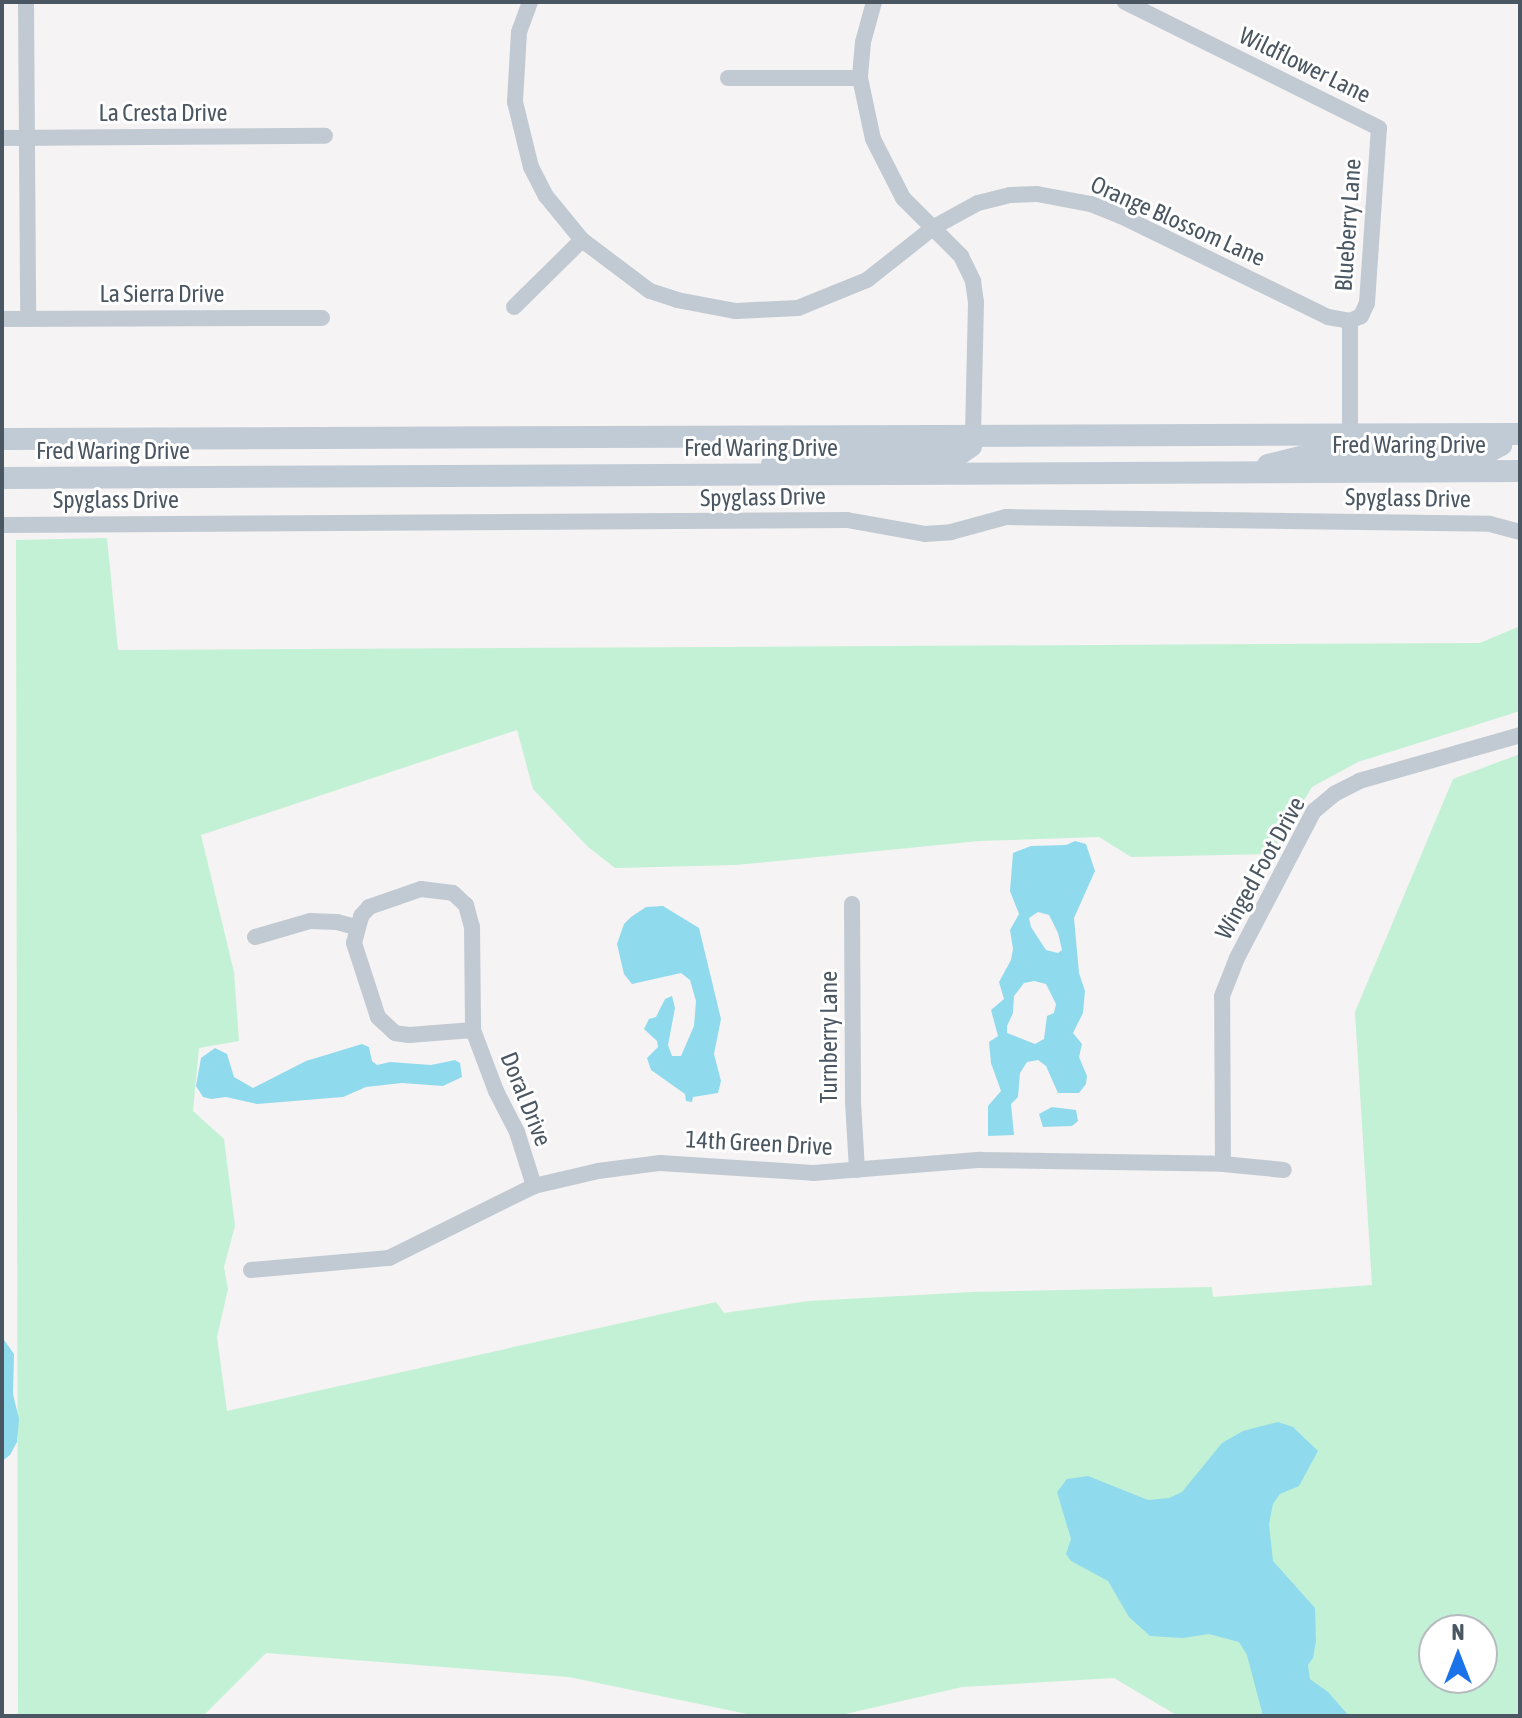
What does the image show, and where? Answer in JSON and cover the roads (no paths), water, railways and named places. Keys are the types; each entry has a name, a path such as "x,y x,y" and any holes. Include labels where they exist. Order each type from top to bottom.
{"main road":[{"name":"Fred Waring Drive","path":"2,439 1512,434"},
{"path":"1243,472 1316,453 1490,451 1512,434"},
{"path":"724,474 823,455 961,453 971,446 973,435"},
{"name":"Fred Waring Drive","path":"2,478 1520,471"}],"street":[{"path":"26,2 28,319"},
{"name":"Orange Blossom Lane","path":"530,2 519,32 515,102 531,167 546,196 582,240 650,291 724,309 768,312 798,308 867,280 934,227 978,203 1037,194 1059,196 1121,216 1328,317 1352,320"},
{"path":"874,2 863,42 860,78 873,139 903,198 961,256 973,281 976,302 973,435"},
{"name":"Wildflower Lane","path":"1125,2 1379,128"},
{"path":"728,78 860,78"},
{"name":"Blueberry Lane","path":"1352,320 1367,303 1379,128"},
{"name":"La Cresta Drive","path":"2,138 325,136"},
{"path":"514,307 582,240"},
{"name":"La Sierra Drive","path":"2,319 322,318"},
{"path":"1350,434 1352,320"},
{"name":"Spyglass Drive","path":"2,525 847,520 925,534 951,532 1006,517 1490,524 1520,532"},
{"name":"Winged Foot Drive","path":"1223,1164 1222,996 1237,958 1314,811 1334,794 1359,781 1520,735"},
{"name":"Doral Drive","path":"473,1030 409,1035 386,1028 372,1007 358,963 356,927 369,907 421,889 453,893 470,913 473,1030 496,1091 517,1132 534,1186"},
{"name":"Turnberry Lane","path":"852,904 853,1102 857,1170"},
{"path":"255,937 310,921 337,922 356,927"},
{"name":"14th Green Drive","path":"251,1270 389,1258 534,1186 598,1171 660,1163 813,1173 980,1160 1223,1164 1284,1170"}],"water":[{"path":"1075,841 1086,844 1095,871 1074,918 1079,973 1085,991 1083,1013 1073,1033 1082,1044 1079,1057 1087,1076 1086,1084 1079,1093 1058,1093 1046,1066 1038,1060 1027,1062 1020,1073 1018,1097 1011,1104 1014,1135 988,1136 988,1106 1001,1091 991,1063 989,1042 998,1036 991,1010 1004,999 999,982 1011,960 1010,930 1019,914 1010,891 1013,853 1031,846 1066,845","holes":["1038,912 1049,915 1058,933 1062,950 1058,953 1046,950 1031,927 1029,918","1034,981 1046,984 1056,1004 1054,1013 1047,1016 1044,1039 1035,1044 1007,1033 1014,996 1024,983"]},
{"path":"663,906 699,928 721,1019 714,1054 721,1081 718,1093 693,1097 692,1102 686,1101 685,1094 651,1070 647,1058 658,1047 657,1041 644,1029 649,1019 656,1017 665,999 672,996 675,1008 668,1045 672,1056 681,1056 694,1026 696,1001 690,980 681,973 632,984 624,974 617,944 624,924 631,917 646,907"},
{"path":"362,1044 369,1047 372,1061 377,1065 390,1062 431,1065 455,1060 460,1063 462,1077 443,1086 402,1083 366,1087 343,1097 257,1104 226,1097 203,1097 196,1086 201,1058 215,1048 227,1054 234,1077 253,1088 306,1061"},
{"path":"1052,1107 1076,1110 1078,1121 1072,1126 1043,1127 1039,1114"},
{"path":"2,1337 14,1354 13,1394 19,1419 17,1442 10,1455 2,1461"},
{"path":"1278,1422 1293,1427 1318,1451 1299,1486 1280,1494 1273,1504 1269,1524 1273,1561 1315,1608 1316,1641 1313,1658 1308,1665 1310,1679 1328,1692 1349,1716 1263,1716 1247,1655 1239,1642 1209,1634 1183,1638 1150,1636 1129,1617 1108,1581 1071,1561 1066,1554 1071,1539 1057,1492 1067,1479 1088,1476 1148,1500 1169,1498 1182,1492 1222,1443 1243,1431"}]}
